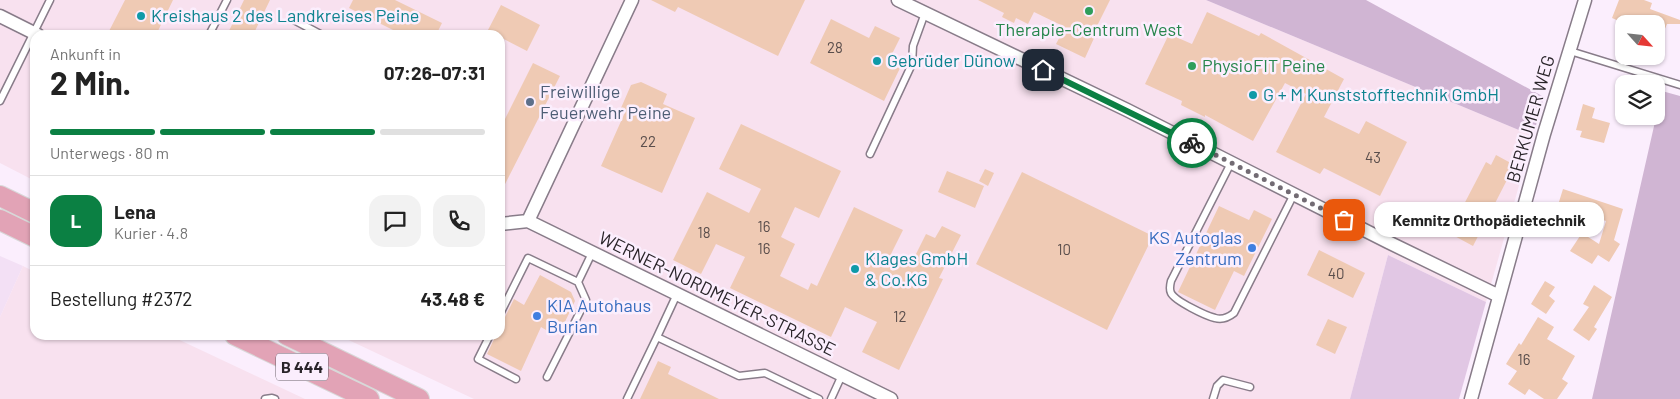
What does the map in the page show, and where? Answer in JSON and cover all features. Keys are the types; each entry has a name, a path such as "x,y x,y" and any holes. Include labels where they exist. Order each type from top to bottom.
{"highway":[{"path":"0,196 30,211"},
{"path":"0,220 30,235"},
{"name":"B 444","path":"245,340 369,399"},
{"name":"B 444","path":"297,340 419,399"}],"street":[{"path":"505,223 528,221 632,0"},
{"path":"898,0 920,7 1499,296"},
{"name":"BERKUMER WEG","path":"1471,399 1585,0"},
{"path":"0,16 30,31"},
{"name":"WERNER-NORDMEYER-STRASSE","path":"528,221 891,399"}],"lane":[{"path":"38,30 50,0"},
{"path":"212,30 227,0"},
{"path":"870,154 912,64 913,46 920,7"},
{"path":"292,19 313,30"},
{"path":"0,101 30,45"},
{"name":"BERKUMER WEG","path":"1570,51 1680,85"},
{"path":"1231,162 1171,281 1170,290 1172,295 1179,301 1216,319 1228,318 1234,314 1294,194"},
{"path":"578,282 592,253"},
{"path":"505,304 528,258 578,282 586,300 547,377"},
{"path":"627,399 677,294"},
{"path":"657,337 739,376 765,373 819,399"},
{"path":"488,340 478,359 516,379"},
{"path":"831,399 842,375"},
{"path":"1213,399 1217,386 1223,380 1250,387"},
{"path":"265,399 275,399"}],"shaded area":[{"path":"0,0 1206,0 1533,136 1486,302 1388,255 1350,399 474,399 349,340 505,340 505,30 30,30 30,178 0,163"},
{"path":"1206,0 1366,0 1544,97 1533,136"},
{"path":"1665,92 1680,96 1680,399 1592,399 1654,125 1665,125"},
{"path":"1388,255 1486,302 1459,399 1350,399"},
{"path":"0,256 23,266 0,317"},
{"path":"23,266 30,270 30,340 180,340 305,399 0,399 0,317"}],"building":[{"name":"Kreishaus 2 des Landkreises Peine","path":"125,0 173,0 158,30 110,30"},
{"path":"244,0 270,0 255,30 229,30"},
{"path":"353,0 395,0 442,23 438,30 393,30 349,8"},
{"path":"651,0 805,0 778,56 678,7 675,12"},
{"path":"978,0 1110,0 1093,34 1095,36 1085,58 1056,44 1065,27 1034,12 1028,24 1016,18 1014,23 1002,17 1004,13"},
{"path":"1619,0 1644,0 1652,3 1650,9 1680,20 1680,24 1667,24 1665,29 1665,15 1615,15 1615,19 1612,18"},
{"path":"501,5 540,25 527,51 505,40 505,30 488,30"},
{"path":"1207,12 1259,36 1261,33 1344,79 1324,117 1359,134 1366,121 1407,142 1380,196 1324,168 1320,174 1276,152 1306,94 1285,83 1253,141 1205,115 1205,117 1181,105 1182,101 1145,84 1169,34 1192,44"},
{"path":"831,19 869,38 875,26 900,38 890,58 902,64 884,101 810,63"},
{"name":"Freiwillige Feuerwehr Peine","path":"533,63 560,76 505,184 505,119"},
{"path":"641,82 667,94 663,104 695,118 662,193 601,166 626,110 621,108 631,85"},
{"path":"1583,104 1595,108 1592,118 1610,123 1604,143 1580,137 1582,131 1576,130"},
{"path":"741,124 841,171 819,218 795,207 781,237 795,244 780,276 808,290 811,283 817,286 854,207 903,230 891,254 911,264 926,234 935,238 942,226 961,235 939,278 943,279 899,370 862,352 877,322 845,307 831,337 730,288 745,257 716,244 701,274 673,260 707,192 749,213 761,189 719,169"},
{"path":"1496,155 1520,168 1513,181 1508,178 1473,246 1449,233 1486,162 1491,165"},
{"path":"985,169 994,173 988,186 979,181"},
{"path":"947,171 984,186 975,208 938,192"},
{"path":"1022,172 1153,236 1107,330 976,264"},
{"path":"1563,189 1623,209 1614,240 1620,244 1609,262 1598,255 1592,264 1570,251 1582,233 1599,244 1606,221 1558,205"},
{"path":"1219,206 1249,220 1254,210 1272,219 1244,276 1234,271 1215,310 1178,292"},
{"path":"1319,250 1365,273 1353,298 1307,275"},
{"name":"KIA Autohaus Burian","path":"540,275 571,292 575,301 561,330 551,333 541,327 521,371 487,354 494,340 505,340 505,317 514,299 524,305"},
{"path":"1545,281 1555,287 1549,296 1555,301 1546,314 1531,304"},
{"path":"1594,285 1612,297 1594,327 1597,329 1589,341 1573,330 1589,307 1583,304"},
{"path":"1538,317 1554,327 1547,339 1575,356 1562,379 1568,383 1557,399 1544,399 1529,389 1525,395 1508,384 1517,371 1506,364 1519,343 1521,345"},
{"path":"1328,319 1347,327 1335,354 1316,345"},
{"path":"658,361 671,367 668,374 719,399 640,399"}],"way so far":[{"path":"1192,143 1344,220"}],"place":[{"name":"Therapie-Centrum West","path":"1089,11"},
{"name":"Kreishaus 2 des Landkreises Peine","path":"141,16"},
{"name":"Gebrüder Dünow","path":"877,61"},
{"name":"PhysioFIT Peine","path":"1192,66"},
{"name":"G + M Kunststofftechnik GmbH","path":"1253,95"},
{"name":"Freiwillige Feuerwehr Peine","path":"530,102"},
{"name":"Kemnitz Orthopädietechnik","path":"1344,220"},
{"name":"KS Autoglas Zentrum","path":"1252,248"},
{"name":"Klages GmbH & Co.KG","path":"855,269"},
{"name":"KIA Autohaus Burian","path":"537,316"}],"route":[{"path":"1043,70 1192,143"}]}
